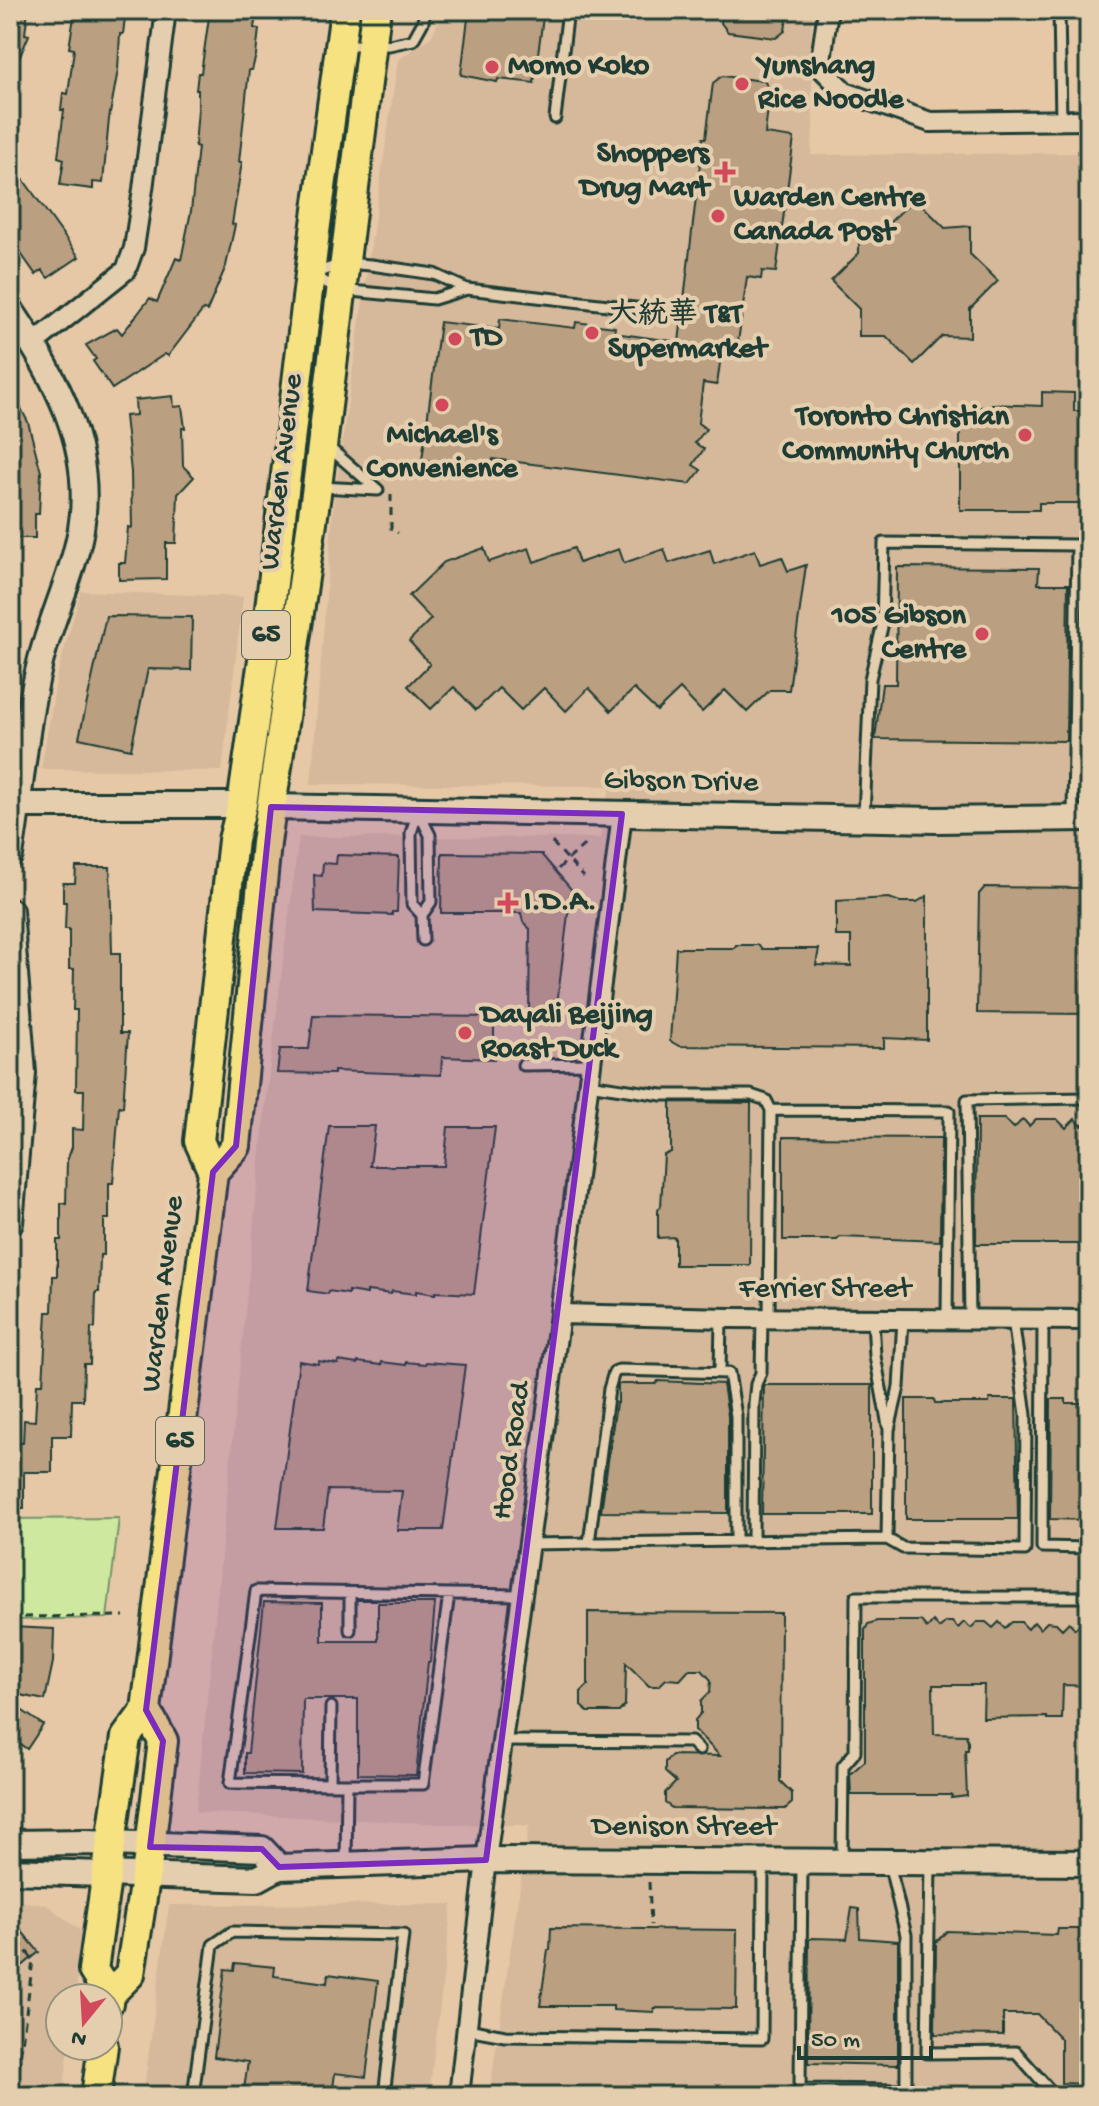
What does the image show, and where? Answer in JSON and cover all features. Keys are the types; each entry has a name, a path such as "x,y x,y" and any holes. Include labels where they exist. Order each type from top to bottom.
{"main road":[{"name":"Warden Avenue","path":"99,1982 93,1970 126,1737 146,1710 213,1172 199,1141 233,840 242,805 288,466 345,10"},
{"name":"Warden Avenue","path":"213,1172 236,1146 271,807 317,487 376,10"},
{"name":"Warden Avenue","path":"123,1982 130,1974 163,1741 146,1710"},
{"path":"96,2096 101,2062"}],"street":[{"path":"33,344 126,270 134,248 139,218 166,10"},
{"path":"828,10 820,67 845,92 930,122 1089,120"},
{"path":"10,309 58,386 71,421 83,492 81,528 44,649 31,706 10,855"},
{"path":"288,466 317,487"},
{"path":"19,805 271,807"},
{"name":"Gibson Drive","path":"271,807 864,818 1081,818"},
{"name":"Hood Road","path":"459,2096 486,1860 560,1314 622,814"},
{"path":"10,911 17,1072 10,1223"},
{"name":"Ferrier Street","path":"560,1314 1089,1320"},
{"path":"10,1843 262,1849 279,1867"},
{"name":"Denison Street","path":"10,1871 257,1879 279,1867 486,1860 1089,1863"}],"lane":[{"path":"340,44 389,45 413,40 423,22 425,10"},
{"path":"555,118 568,10"},
{"path":"1059,10 1061,120"},
{"path":"310,275 434,274 467,289 661,311"},
{"path":"310,275 342,277 434,299 467,289"},
{"path":"317,487 378,490 321,441"},
{"path":"864,818 870,679 882,624 884,543 1077,545 1081,818"},
{"path":"419,811 411,833 412,904 422,915"},
{"path":"419,811 430,835 431,902 422,915 423,940"},
{"path":"523,1065 591,1064"},
{"path":"588,1084 662,1095 751,1095 766,1100 771,1110 765,1318 761,1373 754,1403 753,1541"},
{"path":"970,1319 967,1100 1089,1098"},
{"path":"771,1110 949,1111 947,1319"},
{"path":"720,1372 721,1318"},
{"path":"873,1319 875,1356 889,1430 887,1539"},
{"path":"889,1430 899,1387 903,1319"},
{"path":"1013,1319 1026,1415 1025,1550"},
{"path":"1042,1547 1043,1319"},
{"path":"589,1543 609,1389 614,1372 619,1370 729,1373 736,1416 736,1541"},
{"path":"529,1544 887,1539 903,1548 1089,1548"},
{"path":"449,1594 423,1784 230,1783 256,1591 522,1595"},
{"path":"350,1593 350,1630"},
{"path":"842,1861 843,1766 855,1752 856,1597 1089,1597"},
{"path":"330,1784 331,1707"},
{"path":"502,1741 691,1742 699,1750"},
{"path":"346,1865 347,1784"},
{"path":"467,2029 505,2036 762,2039 763,1860"},
{"path":"802,1861 800,2089 906,2090 906,1935 888,1861"},
{"path":"930,1862 927,2053 1016,2052 1055,2096"},
{"path":"193,2096 213,1945 232,1932 403,1935 385,2094 406,2096"}],"path":[{"path":"391,490 391,529 398,533"},
{"path":"552,842 584,877"},
{"path":"558,869 585,844"},
{"path":"10,1617 124,1616"},
{"path":"649,1882 651,1925"},
{"path":"10,1929 33,1960 15,2096"}],"highlighted area":[{"path":"271,807 622,814 486,1860 279,1867 262,1849 150,1847 163,1741 146,1710 213,1172 236,1146"}],"shaded area":[{"path":"440,10 813,10 811,155 1089,153 1089,2096 489,2096 529,1825 196,1812 267,1090 299,837 600,838 610,786 311,784 334,498 398,60 432,36 441,15"},
{"path":"81,591 243,597 222,771 41,769 57,675"},
{"path":"10,1901 46,1904 83,1933 77,1982 44,1982 44,2062 67,2062 63,2096 10,2096"},
{"path":"452,1904 429,2096 143,2096 169,1905"}],"green space":[{"path":"119,1518 107,1618 10,1620 10,1519"}],"building":[{"path":"10,10 28,10 25,34 29,35 10,80"},
{"path":"75,10 109,11 109,14 125,17 123,34 120,34 103,183 93,182 93,189 60,185 64,159 58,157 64,110 61,110 63,93 68,94 74,49 69,48"},
{"path":"210,10 257,10 254,28 259,29 256,55 252,70 249,70 239,162 242,162 232,224 235,225 226,266 207,311 203,310 168,356 165,354 112,389 86,345 117,328 122,334 150,298 157,302 176,258 181,260 191,211 198,147 195,146 196,90"},
{"path":"469,10 544,10 534,83 498,79 497,82 461,75"},
{"path":"723,10 788,10 785,31 776,38 728,32 721,23"},
{"path":"722,76 764,81 770,90 765,134 794,138 776,272 762,271 761,279 747,277 737,350 722,348 717,385 703,383 698,423 706,429 695,443 704,449 693,465 701,470 690,484 493,459 491,469 422,460 440,322 499,329 500,319 575,328 576,322 615,327 614,333 679,342 703,138 706,138 713,83"},
{"path":"10,161 79,257 48,278 42,270 36,275 10,238"},
{"path":"915,198 945,228 970,226 970,254 998,281 970,309 970,337 942,336 914,364 886,336 859,336 859,309 831,281 859,253 859,226 886,226"},
{"path":"10,387 28,422 41,472 35,538 10,538"},
{"name":"Toronto Christian Community Church","path":"1042,392 1074,393 1074,411 1089,411 1089,503 1039,503 1039,510 960,510 960,409 992,407 992,404 1042,406"},
{"path":"173,396 174,407 182,406 185,428 182,428 183,466 194,477 178,494 176,543 166,543 166,579 119,580 119,563 125,563 128,527 132,528 131,472 125,416 136,415 135,400"},
{"path":"484,548 489,562 529,548 534,562 574,548 579,563 619,549 624,563 664,549 669,563 710,550 714,564 755,550 760,564 782,557 788,571 806,565 789,690 770,690 747,712 725,690 702,712 680,689 657,711 634,689 611,711 589,688 566,711 544,688 521,710 499,688 476,710 454,687 431,709 408,686 430,664 409,641 431,619 409,596 444,562"},
{"name":"105 Gibson Centre","path":"897,567 1039,568 1038,584 1068,584 1066,741 875,739 882,684 896,684"},
{"path":"106,616 192,617 191,670 148,669 131,749 79,738"},
{"path":"442,853 541,854 571,889 556,1013 529,1013 530,929 523,922 521,913 441,913"},
{"path":"337,855 399,857 397,912 392,912 392,915 315,912 314,875 322,876 323,863 336,864"},
{"path":"76,867 110,867 112,953 120,953 120,1033 128,1033 123,1107 119,1106 113,1183 109,1183 109,1219 104,1219 104,1255 100,1255 90,1364 84,1364 83,1400 72,1400 71,1436 52,1436 52,1472 24,1472 24,1508 10,1508 12,1443 23,1443 24,1420 35,1421 37,1384 43,1384 47,1312 52,1312 53,1276 57,1276 57,1240 61,1240 61,1203 66,1204 67,1161 72,1147 72,1129 83,1130 84,1090 76,1090 74,969 69,969 69,929 65,929 66,902 63,902 63,883 75,883"},
{"path":"985,887 1089,888 1089,1014 977,1013 979,894"},
{"path":"927,896 927,1040 884,1038 884,1048 679,1046 670,1041 676,948 759,945 762,949 819,949 816,965 851,966 851,936 836,936 836,901 889,898 900,902 917,902"},
{"path":"313,1015 494,1017 494,1059 442,1057 441,1075 334,1071 334,1074 277,1073 280,1049 309,1049"},
{"path":"671,1102 751,1103 750,1265 675,1265 675,1237 658,1238 664,1155 671,1152"},
{"path":"1089,1118 1089,1244 976,1244 977,1119 1004,1119 1014,1128 1023,1119 1029,1126 1036,1119 1057,1119 1066,1128 1075,1119 1082,1126"},
{"path":"329,1126 375,1126 370,1166 444,1166 448,1127 495,1127 474,1294 367,1291 367,1294 348,1291 348,1294 329,1291 328,1294 308,1291"},
{"path":"783,1137 941,1138 940,1241 840,1237 837,1240 783,1240"},
{"path":"299,1361 318,1364 319,1361 338,1364 338,1361 381,1365 382,1362 406,1365 406,1362 426,1362 465,1365 443,1530 397,1530 402,1491 328,1490 323,1528 277,1528"},
{"path":"658,1381 723,1384 728,1416 728,1513 601,1512 618,1403 618,1384 656,1384"},
{"path":"764,1385 872,1385 872,1514 762,1514"},
{"path":"906,1399 934,1399 935,1403 989,1403 990,1399 1016,1399 1018,1519 906,1519"},
{"path":"1051,1399 1066,1399 1066,1403 1089,1403 1089,1520 1050,1519"},
{"path":"264,1602 322,1603 322,1641 378,1641 378,1603 435,1603 416,1775 358,1774 358,1699 303,1699 302,1774 245,1773"},
{"path":"588,1612 781,1613 780,1781 792,1793 792,1803 785,1809 672,1808 665,1803 665,1793 676,1782 665,1772 665,1762 672,1755 720,1756 695,1730 695,1720 701,1713 701,1701 710,1692 711,1680 702,1670 689,1670 680,1680 666,1679 659,1686 649,1686 626,1663 625,1705 619,1712 588,1712 581,1706 581,1692 588,1685"},
{"path":"1089,1614 1089,1686 1063,1685 1062,1719 983,1718 984,1685 933,1685 934,1734 966,1735 967,1796 851,1795 850,1774 865,1761 865,1630 868,1624 877,1621 921,1621 927,1628 933,1621 939,1628 946,1622 952,1622 958,1628 964,1622 971,1628 977,1622 986,1622 993,1628 999,1622 1005,1628 1012,1622 1021,1622 1028,1629 1034,1622 1040,1629 1047,1622 1056,1623 1062,1629 1069,1622 1075,1629"},
{"path":"10,1627 54,1629 53,1662 45,1700 10,1693"},
{"path":"10,1702 43,1725 27,1749 10,1737"},
{"path":"852,1908 859,1909 860,1938 898,1941 898,2065 808,2063 809,1940 847,1939"},
{"path":"10,1917 39,1952 10,1976"},
{"path":"551,1928 737,1930 736,2009 654,2008 654,2012 613,2010 613,2006 540,2006"},
{"path":"1058,1929 1089,1929 1089,2084 1061,2083 1061,2039 1037,2014 1003,2014 1003,2035 935,2034 936,1942 947,1931 1057,1935"},
{"path":"235,1963 275,1967 274,1976 327,1983 328,1974 378,1981 366,2077 335,2073 332,2096 243,2096 248,2062 214,2057 225,1969 234,1970"}],"place":[{"name":"Momo Koko","path":"492,67"},
{"name":"Yunshang Rice Noodle","path":"742,84"},
{"name":"Shoppers Drug Mart","path":"725,172"},
{"name":"Warden Centre Canada Post","path":"718,216"},
{"name":"大統華 T&T Supermarket","path":"592,333"},
{"name":"TD","path":"455,339"},
{"name":"Michael's Convenience","path":"442,405"},
{"name":"Toronto Christian Community Church","path":"1025,435"},
{"name":"105 Gibson Centre","path":"982,634"},
{"name":"I.D.A.","path":"508,903"},
{"name":"Dayali Beijing Roast Duck","path":"465,1033"}]}
